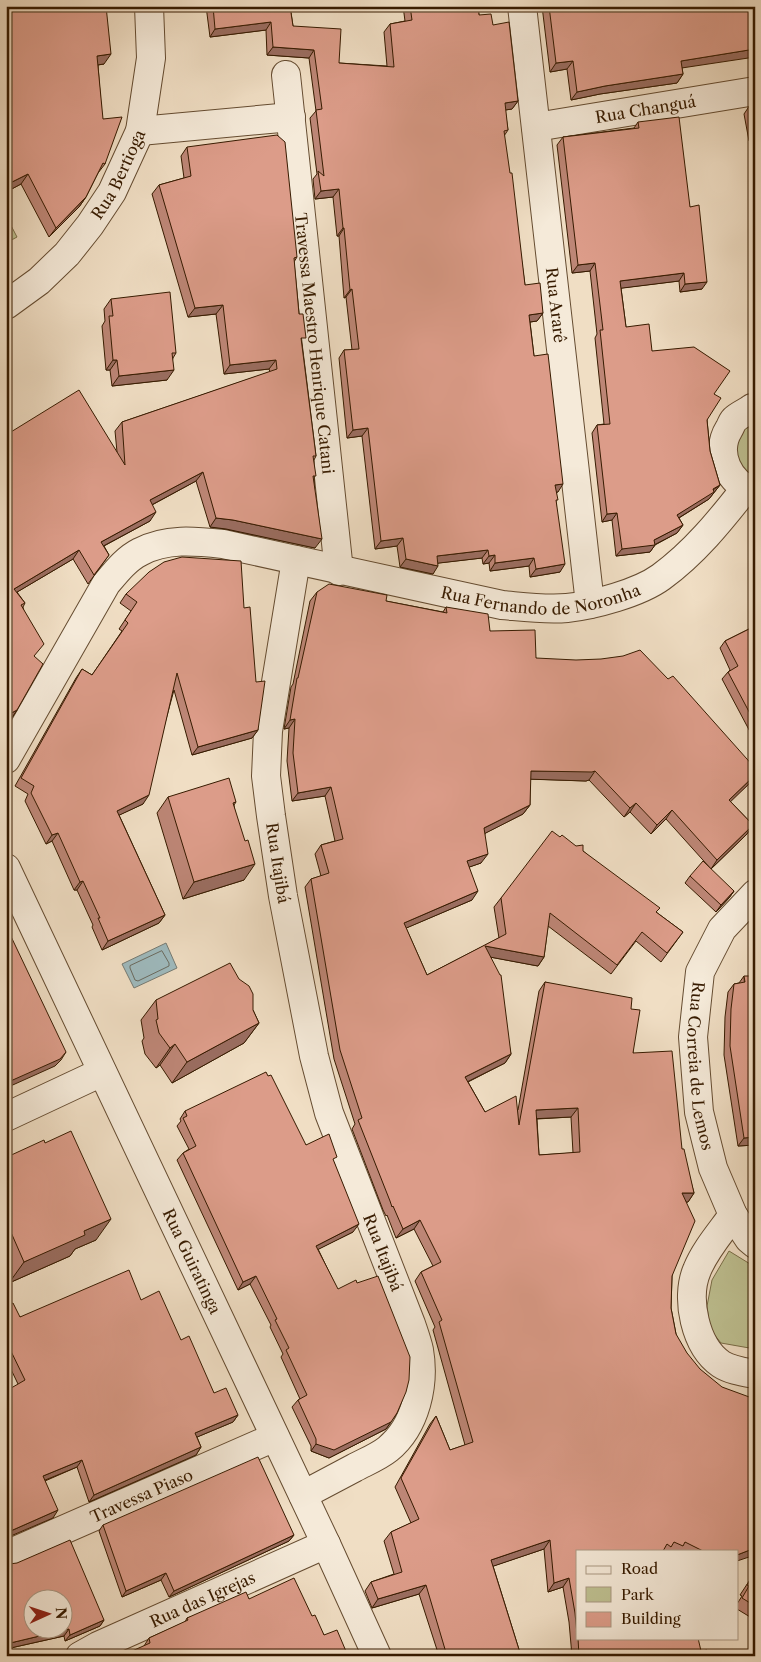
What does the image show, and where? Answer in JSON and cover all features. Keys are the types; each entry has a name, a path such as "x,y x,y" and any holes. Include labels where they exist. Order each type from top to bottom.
{"street":[{"name":"Rua Bertioga","path":"6,306 39,282 67,254 90,225 112,192 140,130 151,58 150,6"},
{"name":"Rua Ararê","path":"522,6 590,604"},
{"name":"Travessa Maestro Henrique Catani","path":"286,75 339,571"},
{"name":"Rua Changuá","path":"536,127 755,92"},
{"path":"140,130 291,117"},
{"path":"750,490 730,475 722,456 724,436 735,419 755,408"},
{"name":"Rua Fernando de Noronha","path":"296,560 339,571 502,605 542,609 567,608 615,598 660,578 707,536 750,490"},
{"path":"6,758 106,584 121,567 139,552 161,544 191,541 223,544 296,560"},
{"name":"Rua Itajibá","path":"296,560 268,731 266,776 283,896 316,1066 329,1113 411,1324 419,1350 420,1374 417,1404 398,1440 376,1456 303,1495"},
{"name":"Rua Guiratinga","path":"6,868 303,1495 377,1656"},
{"name":"Rua Correia de Lemos","path":"755,894 722,929 700,972 693,1037 699,1112 713,1168 733,1215 749,1240 755,1244"},
{"path":"6,1117 102,1072"},
{"path":"733,1215 696,1270 692,1296 694,1320 704,1346 722,1364 755,1374"},
{"name":"Travessa Piaso","path":"6,1555 275,1437"},
{"name":"Rua das Igrejas","path":"80,1656 98,1646 326,1544"}],"green space":[{"path":"300,6 348,6 300,11"},
{"path":"6,216 17,237 6,243"},
{"path":"755,421 755,484 746,481 733,444 739,432"},
{"path":"729,1251 755,1267 755,1349 721,1343 713,1333 709,1322 707,1306 712,1280"}],"water":[{"path":"166,943 177,968 134,988 122,964"}],"building":[{"path":"6,6 106,6 111,54 97,56 103,119 122,117 105,164 103,163 86,197 56,228 28,174 6,185"},
{"path":"213,6 290,6 293,26 341,29 339,63 394,67 390,24 412,20 410,6 478,6 479,15 491,14 493,25 509,22 518,101 505,103 508,130 504,131 510,173 512,173 525,285 540,283 543,313 529,315 534,356 548,354 563,484 555,485 565,564 536,569 534,558 495,563 495,555 489,556 488,550 437,556 438,566 406,559 403,538 381,541 368,428 353,430 344,350 359,349 352,289 350,290 339,189 321,191 318,171 324,176 316,110 322,109 314,50 273,47 271,22 215,29"},
{"path":"549,6 755,6 755,49 681,61 683,74 577,92 573,61 556,63"},
{"path":"755,104 755,131 750,105"},
{"path":"679,117 690,207 699,205 707,282 685,284 684,273 620,281 626,327 649,324 652,351 694,347 730,371 714,394 721,398 707,420 710,451 720,485 713,489 714,492 677,515 683,525 654,540 655,545 622,549 617,513 607,514 597,425 610,424 600,330 603,330 595,263 578,265 563,137 639,128 638,122"},
{"path":"277,135 285,142 297,257 294,258 299,314 303,314 306,338 301,338 316,456 313,456 316,476 313,476 322,539 216,518 203,472 150,500 156,512 101,542 109,555 94,575 79,550 14,589 25,603 21,605 44,644 34,656 43,664 17,710 6,716 6,435 79,390 125,465 122,422 277,369 276,360 230,365 223,305 195,308 159,185 191,176 187,147"},
{"path":"170,292 176,353 172,353 174,370 119,376 117,360 113,360 109,316 113,316 111,299"},
{"path":"182,557 241,561 244,608 250,607 256,682 265,681 258,730 198,747 177,673 149,795 117,811 165,915 108,941 83,881 80,882 58,833 52,835 31,793 34,786 21,778 82,669 92,675 128,623 125,620 137,602 126,594 149,572 164,562"},
{"path":"329,584 387,595 386,601 447,613 446,607 488,614 490,631 535,630 536,658 601,659 623,656 640,650 668,679 673,676 755,768 755,775 729,800 753,825 717,860 672,810 657,825 636,803 630,808 595,771 531,771 530,805 484,828 488,854 467,861 478,891 404,923 427,975 506,934 501,898 552,831 560,837 562,835 576,846 583,845 583,851 660,908 656,912 683,932 667,953 642,932 617,965 550,913 544,957 485,946 501,975 511,1054 465,1077 485,1112 516,1096 519,1125 545,982 632,998 631,1009 640,1010 633,1053 672,1051 682,1149 684,1149 694,1193 682,1193 695,1221 672,1276 671,1308 676,1334 687,1353 700,1369 722,1387 755,1398 755,1548 738,1555 738,1550 701,1550 685,1542 683,1546 674,1542 671,1547 667,1544 664,1550 576,1550 576,1624 569,1578 554,1583 550,1540 491,1560 521,1656 447,1656 426,1585 378,1599 371,1582 402,1572 391,1532 419,1519 401,1478 436,1416 450,1450 473,1442 439,1322 442,1320 421,1272 441,1262 420,1220 403,1229 392,1207 358,1120 362,1118 340,1050 311,879 329,873 321,845 343,839 331,787 298,793 293,753 295,719 290,720 317,592","holes":["578,1108 580,1152 539,1155 536,1110"]},
{"path":"755,626 755,723 728,672 738,666 725,641"},
{"path":"229,778 236,802 233,803 245,841 248,840 255,864 194,882 168,797"},
{"path":"703,861 734,891 721,905 690,876"},
{"path":"6,926 66,1052 60,1059 6,1083"},
{"path":"230,963 239,979 249,986 253,994 253,1010 259,1023 187,1062 175,1044 170,1048 159,1033 156,1020 158,1019 156,1000"},
{"path":"744,976 755,976 755,1137 744,1138 730,1046 734,984 745,982"},
{"path":"266,1072 268,1076 271,1075 306,1145 329,1134 337,1157 333,1159 359,1224 316,1246 338,1289 356,1280 357,1283 378,1276 410,1357 409,1380 406,1392 391,1422 334,1450 316,1444 316,1439 298,1400 307,1395 286,1350 289,1348 275,1320 277,1319 256,1276 243,1282 183,1153 196,1146 183,1118 187,1116 185,1111"},
{"path":"71,1131 111,1219 84,1231 85,1235 24,1262 6,1221 6,1162 9,1160 7,1157 44,1140 45,1143"},
{"path":"129,1270 141,1300 159,1291 181,1340 189,1336 214,1393 226,1388 238,1415 195,1433 201,1447 94,1495 82,1460 43,1476 58,1510 6,1533 6,1391 25,1380 6,1341 6,1306 13,1303 20,1317"},
{"path":"258,1457 294,1535 174,1591 166,1573 126,1591 103,1525"},
{"path":"70,1540 104,1620 72,1634 72,1590 22,1590 23,1640 6,1644 6,1563 17,1563"},
{"path":"755,1573 755,1606 742,1598 749,1586 747,1585"},
{"path":"294,1578 312,1616 315,1615 324,1635 337,1630 348,1656 121,1656 150,1643 149,1638 188,1620 187,1618 246,1592 249,1599"},
{"path":"578,1640 698,1640 701,1651 707,1650 708,1655 726,1653 727,1656 579,1656"}]}
